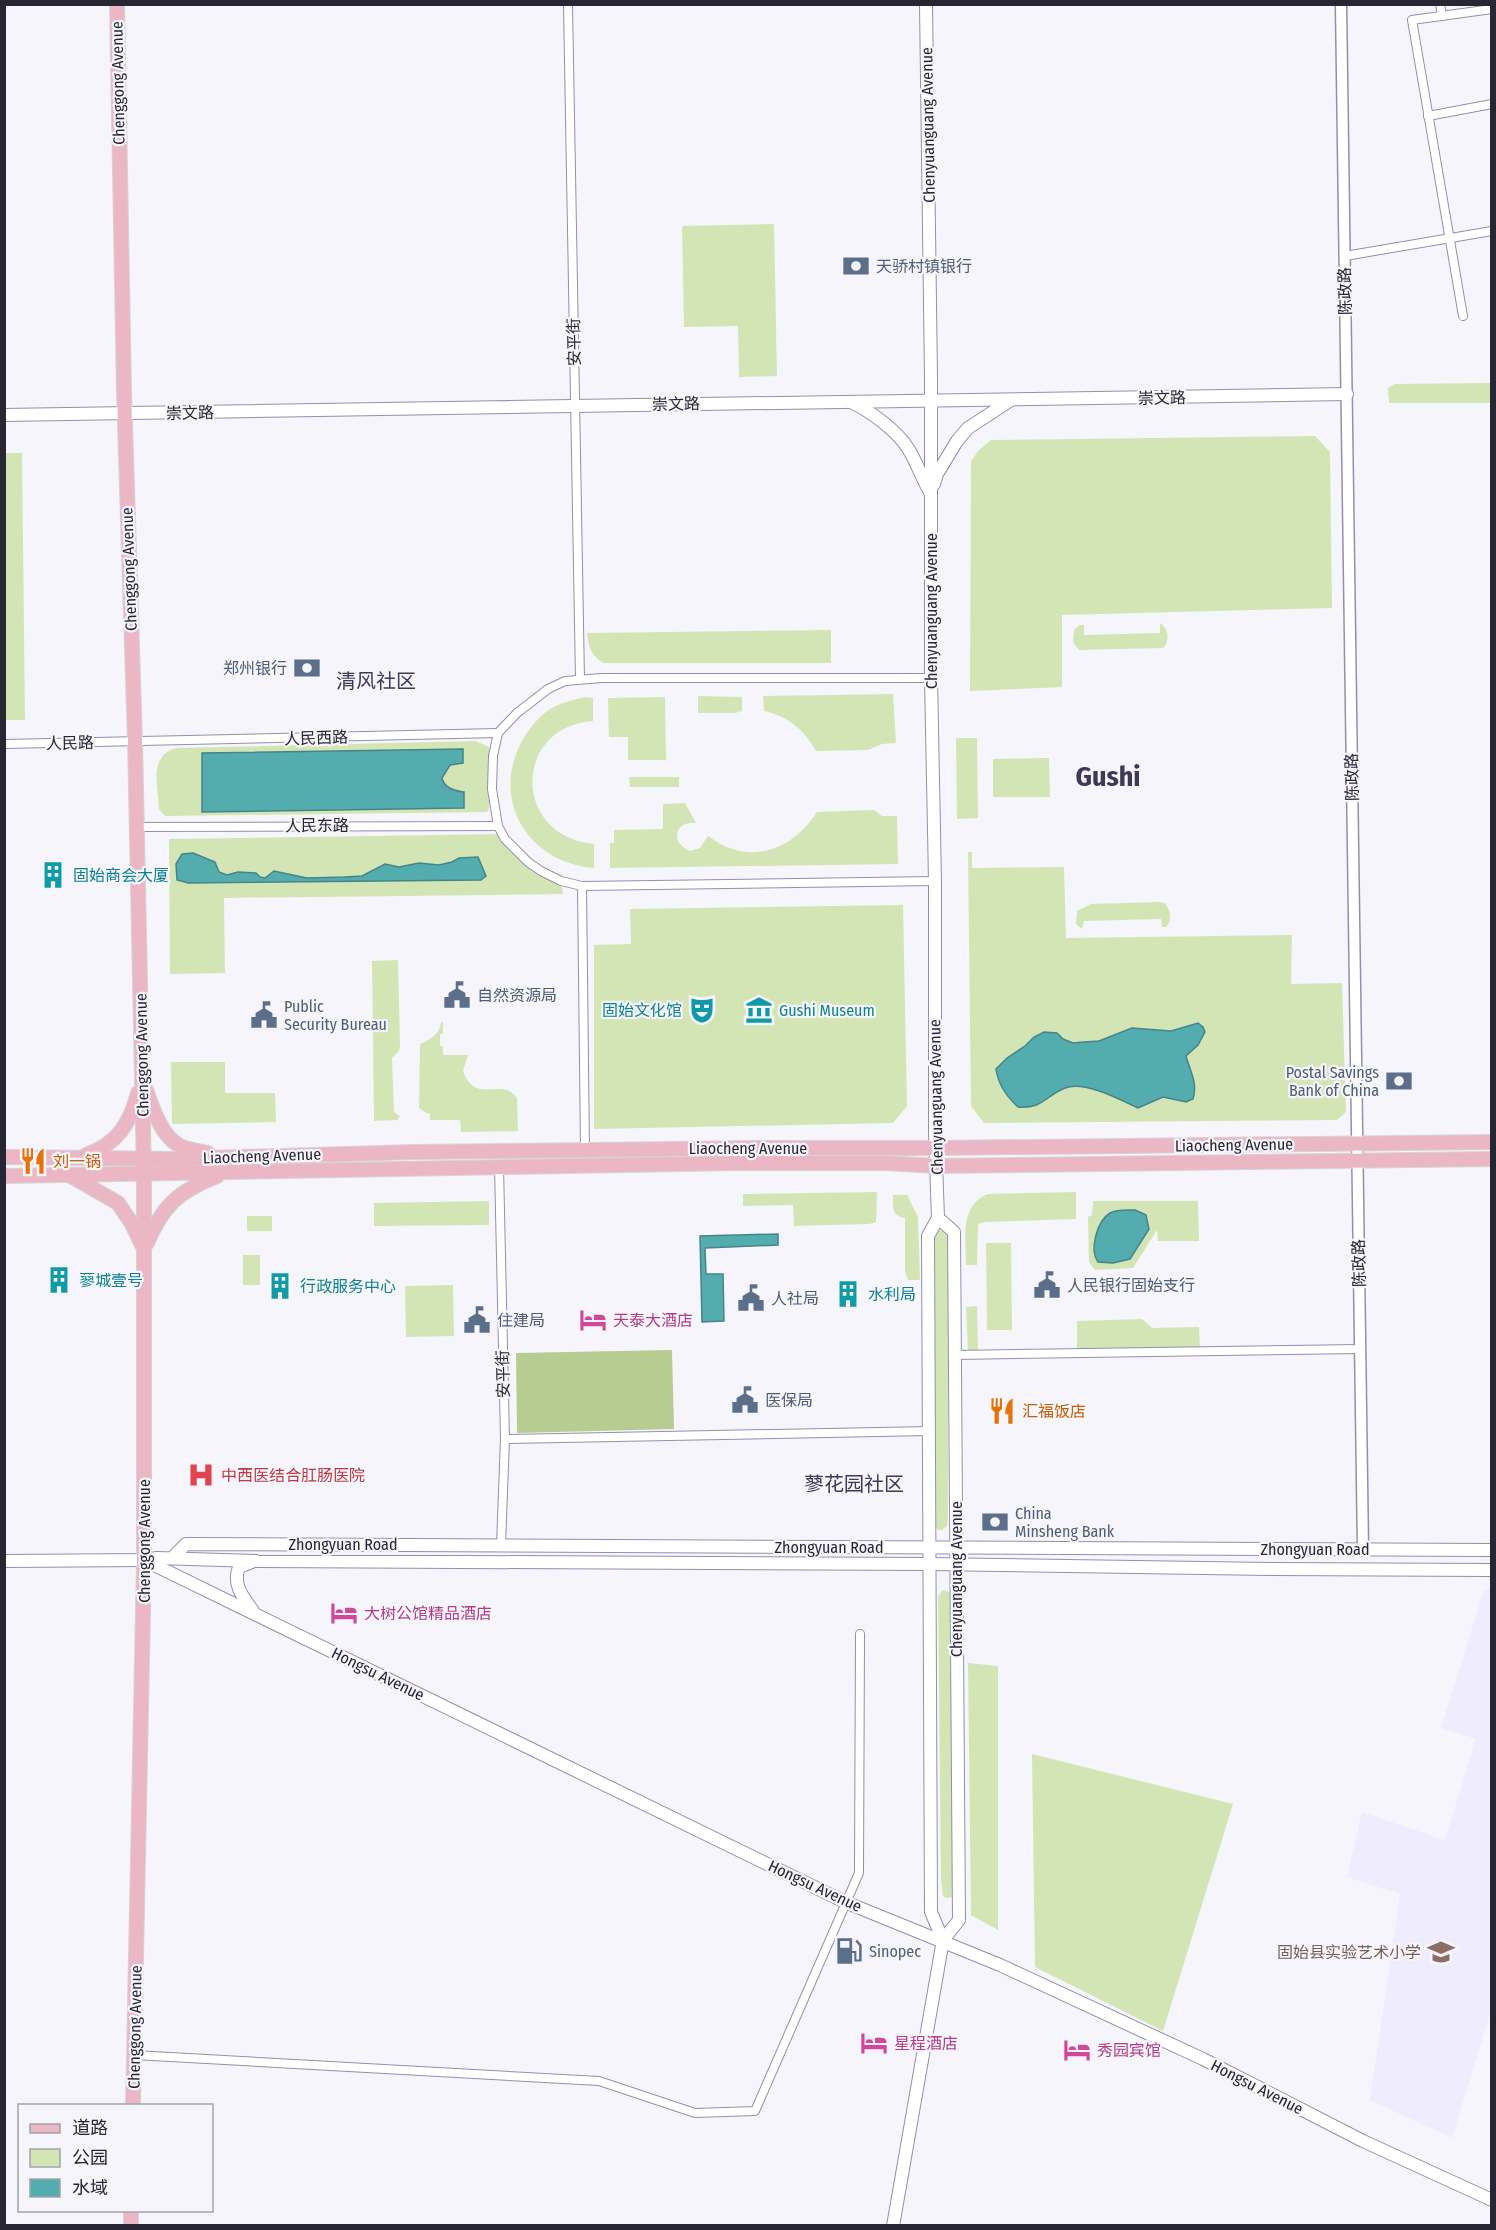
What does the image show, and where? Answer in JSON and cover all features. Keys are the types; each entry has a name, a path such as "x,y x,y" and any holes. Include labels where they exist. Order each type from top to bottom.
{"main road":[{"name":"Chenggong Avenue","path":"117,4 124,414 135,742 144,1159 144,1560 133,2104"},
{"name":"Chenyuanguang Avenue","path":"926,4 938,1218 928,1236 930,1912 944,1940"},
{"name":"崇文路","path":"4,415 1347,394"},
{"path":"930,494 937,474 968,428 1011,400"},
{"path":"850,402 864,408 902,440 909,449 930,494"},
{"path":"77,1157 104,1147 123,1131 132,1113 142,1079"},
{"path":"142,1079 159,1122 178,1145 224,1157"},
{"name":"Liaocheng Avenue","path":"4,1156 144,1159 585,1150 1491,1142"},
{"name":"Liaocheng Avenue","path":"4,1176 735,1163 886,1163 936,1166 1491,1159"},
{"path":"144,1250 160,1216 172,1201 224,1173"},
{"path":"69,1175 118,1203 132,1224 144,1250"},
{"name":"Chenyuanguang Avenue","path":"893,2226 944,1940 959,1920 954,1232 938,1218"},
{"name":"Zhongyuan Road","path":"172,1558 186,1544 1491,1550"},
{"name":"Zhongyuan Road","path":"4,1561 172,1558 258,1561 955,1564 1491,1570"},
{"name":"Hongsu Avenue","path":"144,1560 845,1902 944,1940 1203,2059 1363,2141 1491,2200"},
{"path":"256,1614 239,1591 236,1574 242,1564 258,1561"}],"street":[{"name":"安平街","path":"568,4 580,679"},
{"name":"陈政路","path":"1341,4 1363,1550"},
{"path":"1440,4 1442,16"},
{"path":"1463,316 1412,20 1491,9"},
{"path":"1428,116 1491,104"},
{"path":"1345,256 1491,231"},
{"path":"931,678 580,679 565,681 548,689 517,713 498,733 492,756 492,789 498,826 505,839 528,862 561,881 582,886 935,881"},
{"name":"人民西路","path":"135,742 498,733"},
{"name":"人民路","path":"4,744 135,742"},
{"name":"人民东路","path":"136,827 498,826"},
{"path":"582,886 585,1150"},
{"name":"安平街","path":"499,1166 505,1438 501,1545"},
{"path":"954,1355 1360,1349"},
{"path":"505,1438 930,1431"},
{"path":"134,2055 599,2081 695,2112 755,2111 859,1873 860,1634"}],"shaded area":[{"name":"固始县实验艺术小学","path":"1484,1590 1492,1590 1491,2010 1452,2138 1370,2100 1400,1894 1347,1877 1362,1812 1445,1840 1476,1739 1441,1728"}],"green space":[{"path":"774,224 777,376 739,377 738,326 684,327 682,226"},
{"path":"1491,383 1491,403 1389,403 1388,388 1395,384"},
{"path":"1315,436 1330,452 1332,608 1062,615 1062,687 970,691 971,461 991,440"},
{"path":"5,453 22,453 25,720 5,720"},
{"path":"1160,623 1168,635 1163,648 1079,650 1073,642 1074,630 1080,625 1084,625 1084,635 1160,633"},
{"path":"831,630 831,663 603,663 591,650 587,633"},
{"path":"893,694 896,743 882,744 868,750 816,751 806,736 794,725 780,716 764,711 763,696"},
{"path":"698,696 742,697 742,711 698,713"},
{"path":"585,697 593,698 593,721 566,728 547,742 536,761 532,782 536,804 548,823 567,837 594,844 594,868 571,864 550,854 534,841 521,825 513,806 510,785 513,763 522,741 534,724 554,707"},
{"path":"665,697 666,760 628,760 628,737 609,737 608,698"},
{"path":"956,738 977,738 978,818 957,819"},
{"path":"476,741 489,747 489,808 487,812 165,816 159,809 158,765 167,752 176,748"},
{"path":"1049,758 1050,797 993,797 993,759"},
{"path":"629,777 679,777 679,787 630,787"},
{"path":"685,803 696,823 683,825 677,833 677,838 679,843 690,851 700,848 708,836 738,851 768,850 795,837 817,812 874,810 882,816 897,816 898,864 610,868 610,843 614,843 614,830 663,829 663,804"},
{"path":"503,834 528,862 561,881 563,894 224,898 225,973 170,974 169,839"},
{"path":"968,852 972,852 972,868 1064,867 1066,938 1292,935 1291,984 1342,983 1346,1112 1337,1120 984,1123 971,1106"},
{"path":"1165,903 1169,912 1170,921 1166,927 1162,927 1161,919 1084,921 1082,929 1076,924 1077,911 1091,904"},
{"path":"903,905 907,1106 893,1123 594,1129 594,945 631,944 630,909"},
{"path":"398,960 400,1047 392,1058 394,1112 400,1116 397,1120 374,1121 372,961"},
{"path":"443,1022 443,1034 440,1034 440,1046 443,1046 443,1055 468,1055 463,1071 468,1081 482,1089 504,1089 517,1098 518,1131 461,1132 460,1120 430,1120 430,1114 419,1108 420,1044 434,1036"},
{"path":"171,1062 225,1062 225,1093 275,1093 276,1122 172,1124"},
{"path":"877,1192 876,1222 869,1224 794,1226 793,1205 743,1206 743,1194"},
{"path":"1076,1192 1076,1219 978,1224 977,1265 966,1265 966,1224 972,1206 979,1199 988,1194"},
{"path":"893,1195 907,1195 918,1217 920,1280 908,1280 905,1271 905,1218 895,1213"},
{"path":"489,1201 489,1225 374,1226 374,1203"},
{"path":"1093,1201 1198,1201 1199,1241 1158,1241 1157,1230 1133,1268 1095,1270 1089,1262 1088,1217 1092,1215"},
{"path":"247,1216 272,1216 272,1231 247,1231"},
{"path":"939,1230 945,1232 948,1237 948,1519 947,1526 942,1530 938,1530 935,1526 933,1238"},
{"path":"986,1243 1011,1243 1012,1330 987,1330"},
{"path":"243,1255 260,1255 260,1285 243,1285"},
{"path":"453,1285 454,1336 406,1337 405,1286"},
{"path":"977,1306 978,1350 968,1350 966,1307"},
{"path":"1142,1319 1152,1328 1199,1327 1200,1348 1077,1349 1077,1321"},
{"path":"672,1350 674,1429 517,1433 516,1353"},
{"path":"943,1590 951,1593 955,1897 946,1898 943,1896 941,1880 938,1596"},
{"path":"968,1663 998,1666 998,1930 971,1915"},
{"path":"1032,1754 1233,1804 1163,2031 1035,1967"}],"water":[{"path":"463,749 463,763 450,765 442,778 447,787 464,792 464,808 202,812 202,753"},
{"path":"193,853 215,862 219,872 227,875 238,872 256,873 265,878 274,871 307,878 362,876 385,864 399,867 419,863 439,865 459,858 478,857 486,876 481,880 188,883 177,880 176,864 182,854"},
{"path":"1198,1023 1205,1032 1198,1045 1186,1056 1195,1088 1193,1099 1186,1102 1163,1097 1138,1108 1102,1092 1073,1086 1058,1091 1039,1104 1018,1107 1003,1090 997,1074 996,1069 1007,1058 1044,1032 1057,1033 1063,1039 1073,1043 1099,1041 1132,1028 1171,1031"},
{"path":"1135,1210 1146,1215 1149,1229 1130,1259 1113,1263 1098,1262 1095,1257 1094,1243 1101,1222 1110,1213"},
{"path":"778,1234 778,1245 705,1248 706,1274 723,1274 724,1321 702,1322 700,1236"}],"place":[{"name":"天骄村镇银行","path":"856,266"},
{"name":"郑州银行","path":"307,668"},
{"name":"固始商会大厦","path":"53,875"},
{"name":"自然资源局","path":"457,995"},
{"name":"固始文化馆","path":"702,1010"},
{"name":"Gushi Museum","path":"759,1010"},
{"name":"Public Security Bureau","path":"264,1015"},
{"name":"Postal Savings Bank of China","path":"1399,1081"},
{"name":"刘一锅","path":"33,1161"},
{"name":"蓼城壹号","path":"59,1280"},
{"name":"人民银行固始支行","path":"1047,1285"},
{"name":"行政服务中心","path":"280,1286"},
{"name":"水利局","path":"848,1294"},
{"name":"人社局","path":"751,1298"},
{"name":"住建局","path":"477,1320"},
{"name":"天泰大酒店","path":"593,1320"},
{"name":"医保局","path":"745,1400"},
{"name":"汇福饭店","path":"1002,1411"},
{"name":"中西医结合肛肠医院","path":"201,1475"},
{"name":"China Minsheng Bank","path":"995,1522"},
{"name":"大树公馆精品酒店","path":"344,1613"},
{"name":"Sinopec","path":"849,1951"},
{"name":"固始县实验艺术小学","path":"1441,1952"},
{"name":"星程酒店","path":"874,2043"},
{"name":"秀园宾馆","path":"1077,2050"}],"district":[{"name":"清风社区","path":"376,681"},
{"name":"Gushi","path":"1108,776"},
{"name":"蓼花园社区","path":"854,1484"}]}
